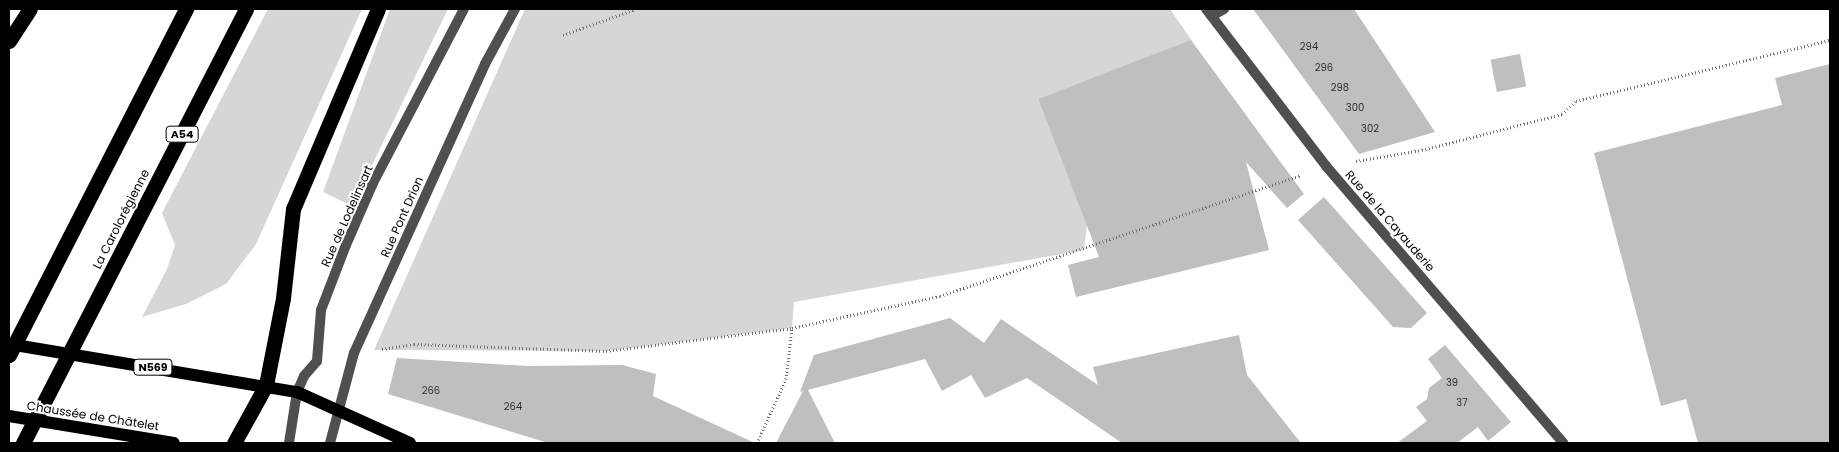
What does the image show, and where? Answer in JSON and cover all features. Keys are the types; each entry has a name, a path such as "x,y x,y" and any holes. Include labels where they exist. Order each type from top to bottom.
{"highway":[{"path":"9,41 30,9"},
{"path":"9,355 186,9"},
{"name":"La Carolorégienne","path":"23,443 246,9"},
{"path":"234,443 266,385 283,298 293,209 378,9"}],"main road":[{"name":"N569","path":"9,344 266,385 297,392 337,408 410,443"},
{"name":"Chaussée de Châtelet","path":"9,416 174,443"}],"street":[{"name":"Rue de Lodelinsart","path":"289,443 297,392 304,376 317,361 321,310 346,245 374,184 464,9"},
{"name":"Rue Pont Drion","path":"330,443 337,408 354,353 485,64 515,9"},
{"path":"1209,13 1224,9"},
{"name":"Rue de la Cayauderie","path":"1209,13 1326,166 1563,443"}],"path":[{"path":"563,36 636,9"},
{"path":"354,353 414,344 606,351 792,328 940,296 1158,226 1326,166 1440,145 1562,114 1576,101 1830,40"},
{"path":"757,443 786,379 792,328"}],"shaded area":[{"path":"268,9 362,9 256,244 226,284 186,304 142,317 167,269 175,245 162,213"},
{"path":"390,9 448,9 352,206 323,192"},
{"path":"525,9 1170,9 1192,41 1038,99 1087,225 1084,250 794,302 792,328 606,351 374,350"}],"building":[{"path":"1253,9 1354,9 1435,132 1359,154"},
{"path":"1191,40 1304,194 1287,208 1246,162 1269,250 1076,297 1068,265 1099,257 1038,99"},
{"path":"1520,54 1526,86 1497,92 1491,60"},
{"path":"1830,64 1830,443 1698,443 1686,399 1661,406 1594,153 1782,105 1775,78"},
{"path":"1324,197 1427,313 1411,328 1393,327 1298,220"},
{"path":"950,318 984,343 1001,319 1098,385 1093,367 1239,335 1247,375 1301,443 1122,443 1027,378 985,398 971,375 942,391 925,359 808,390 835,443 776,443 803,391 800,392 814,355"},
{"path":"1445,345 1511,422 1488,441 1478,427 1457,443 1397,443 1427,421 1416,407 1427,399 1429,388 1442,378 1428,359"},
{"path":"397,358 528,366 622,365 656,374 653,396 755,443 548,443 388,394"}]}
